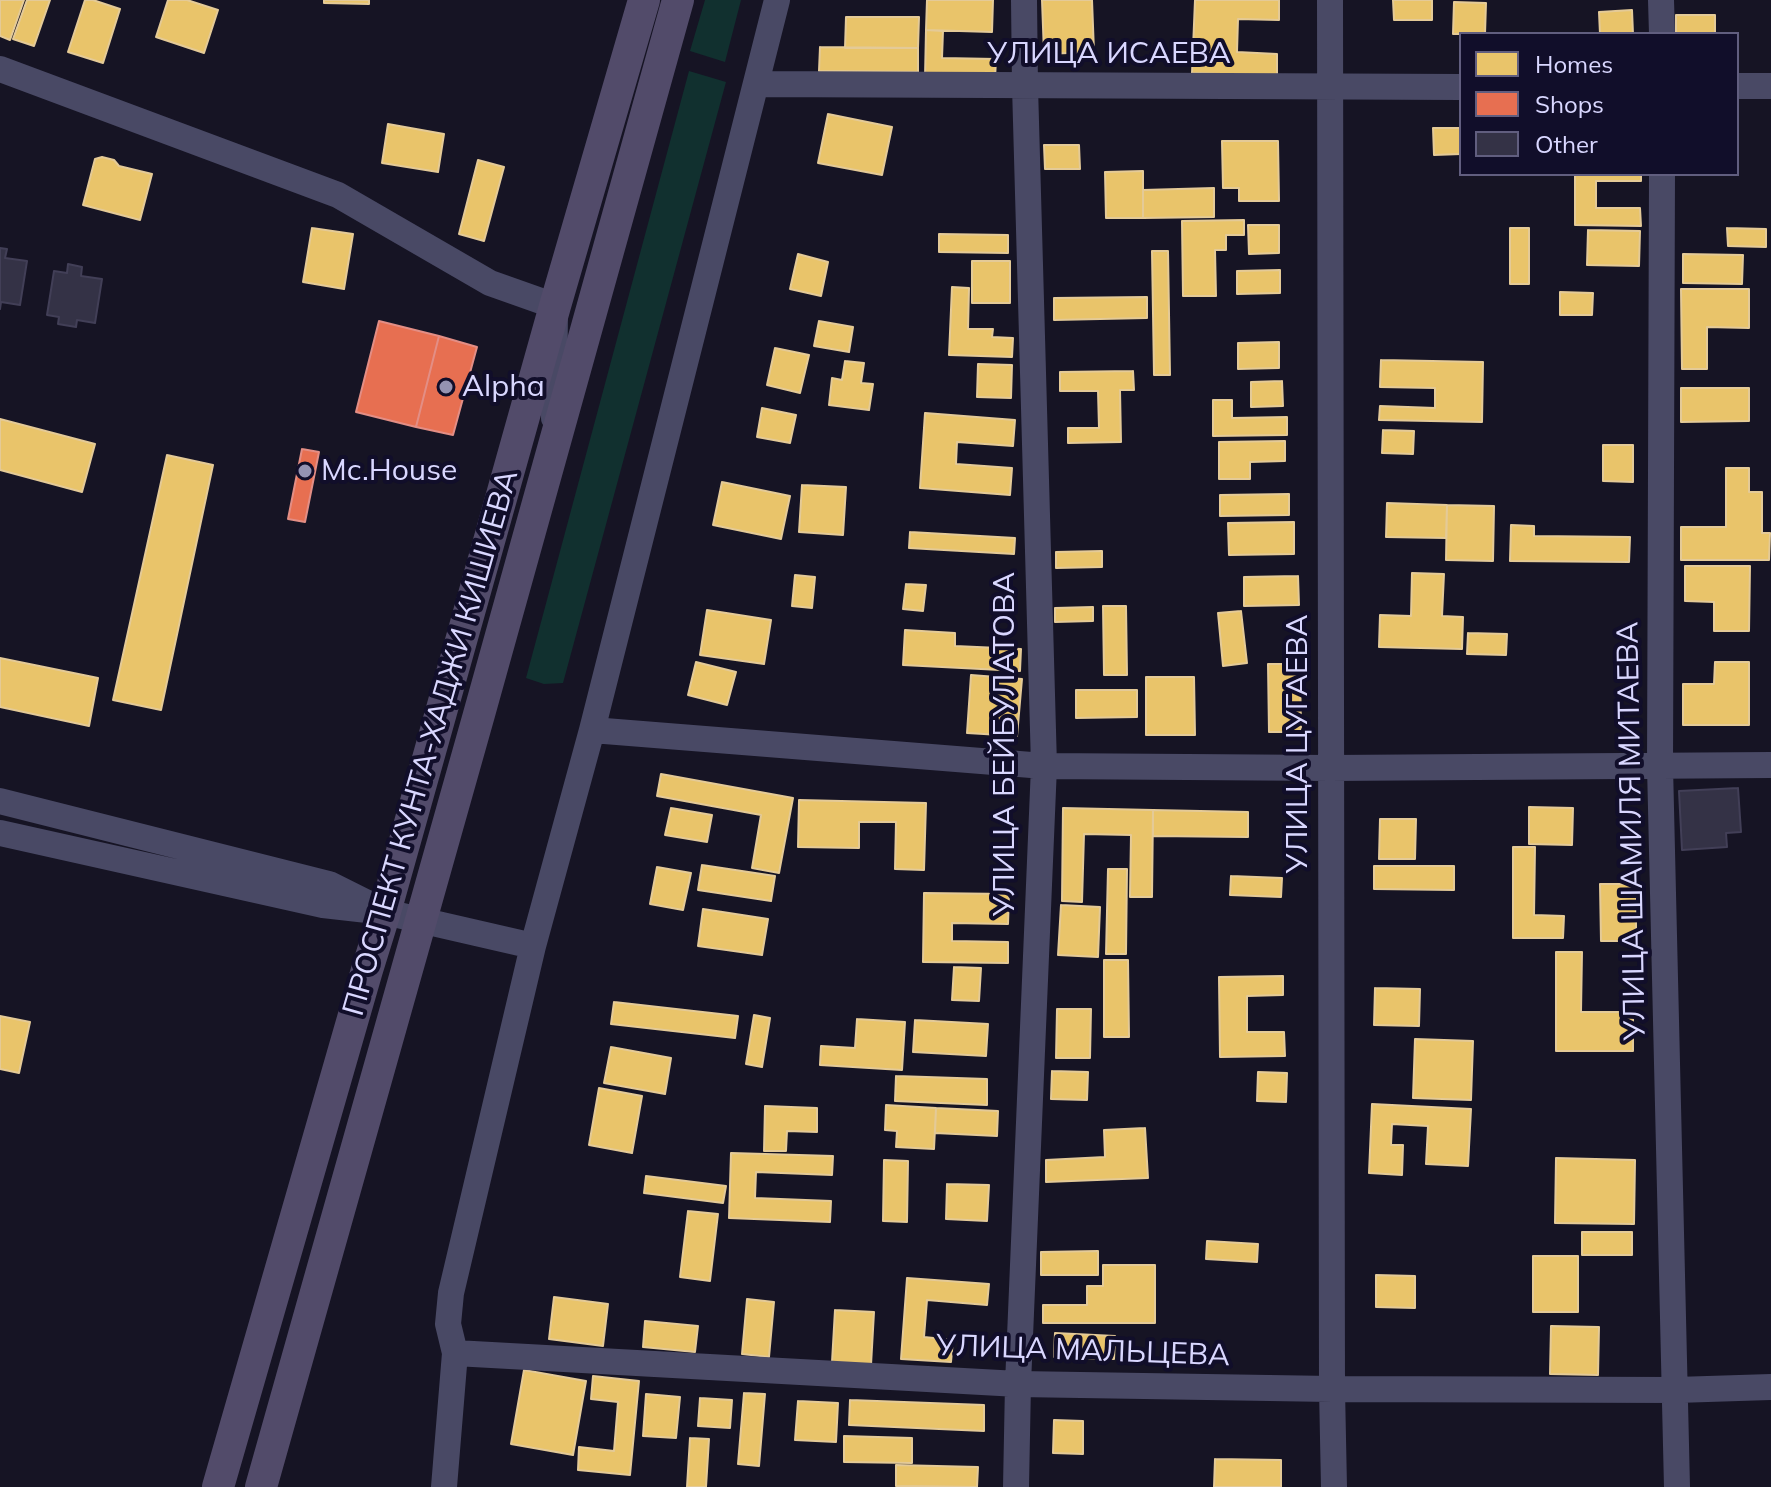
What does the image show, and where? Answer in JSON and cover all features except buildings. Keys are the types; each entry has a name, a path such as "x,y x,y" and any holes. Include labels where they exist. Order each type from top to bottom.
{"main road":[{"name":"ПРОСПЕКТ КУНТА-ХАДЖИ КИШИЕВА","path":"218,1487 644,0"},
{"name":"ПРОСПЕКТ КУНТА-ХАДЖИ КИШИЕВА","path":"261,1487 678,0"}],"street":[{"path":"444,1487 455,1353 448,1324 451,1293 533,946 592,730 777,0"},
{"name":"УЛИЦА БЕЙБУЛАТОВА","path":"1016,1487 1044,766 1024,0"},
{"name":"УЛИЦА ЦУГАЕВА","path":"1330,0 1334,1487"},
{"path":"1661,0 1662,32"},
{"path":"0,69 338,195 490,283 555,306 554,446"},
{"name":"УЛИЦА ИСАЕВА","path":"756,84 1459,87"},
{"path":"1739,86 1771,86"},
{"name":"УЛИЦА ШАМИЛЯ МИТАЕВА","path":"1662,176 1660,766 1677,1487"},
{"path":"592,730 1044,766 1771,765"},
{"path":"0,801 329,884 385,912"},
{"path":"0,833 323,905 385,912 533,946"},
{"name":"УЛИЦА МАЛЬЦЕВА","path":"455,1353 1018,1384 1332,1389 1676,1390 1771,1387"}],"green space":[{"path":"705,0 741,0 725,62 690,51"},
{"path":"689,71 726,82 563,683 544,684 526,678"}],"place":[{"name":"Alpha","path":"446,387"},
{"name":"Mc.House","path":"305,471"}]}
